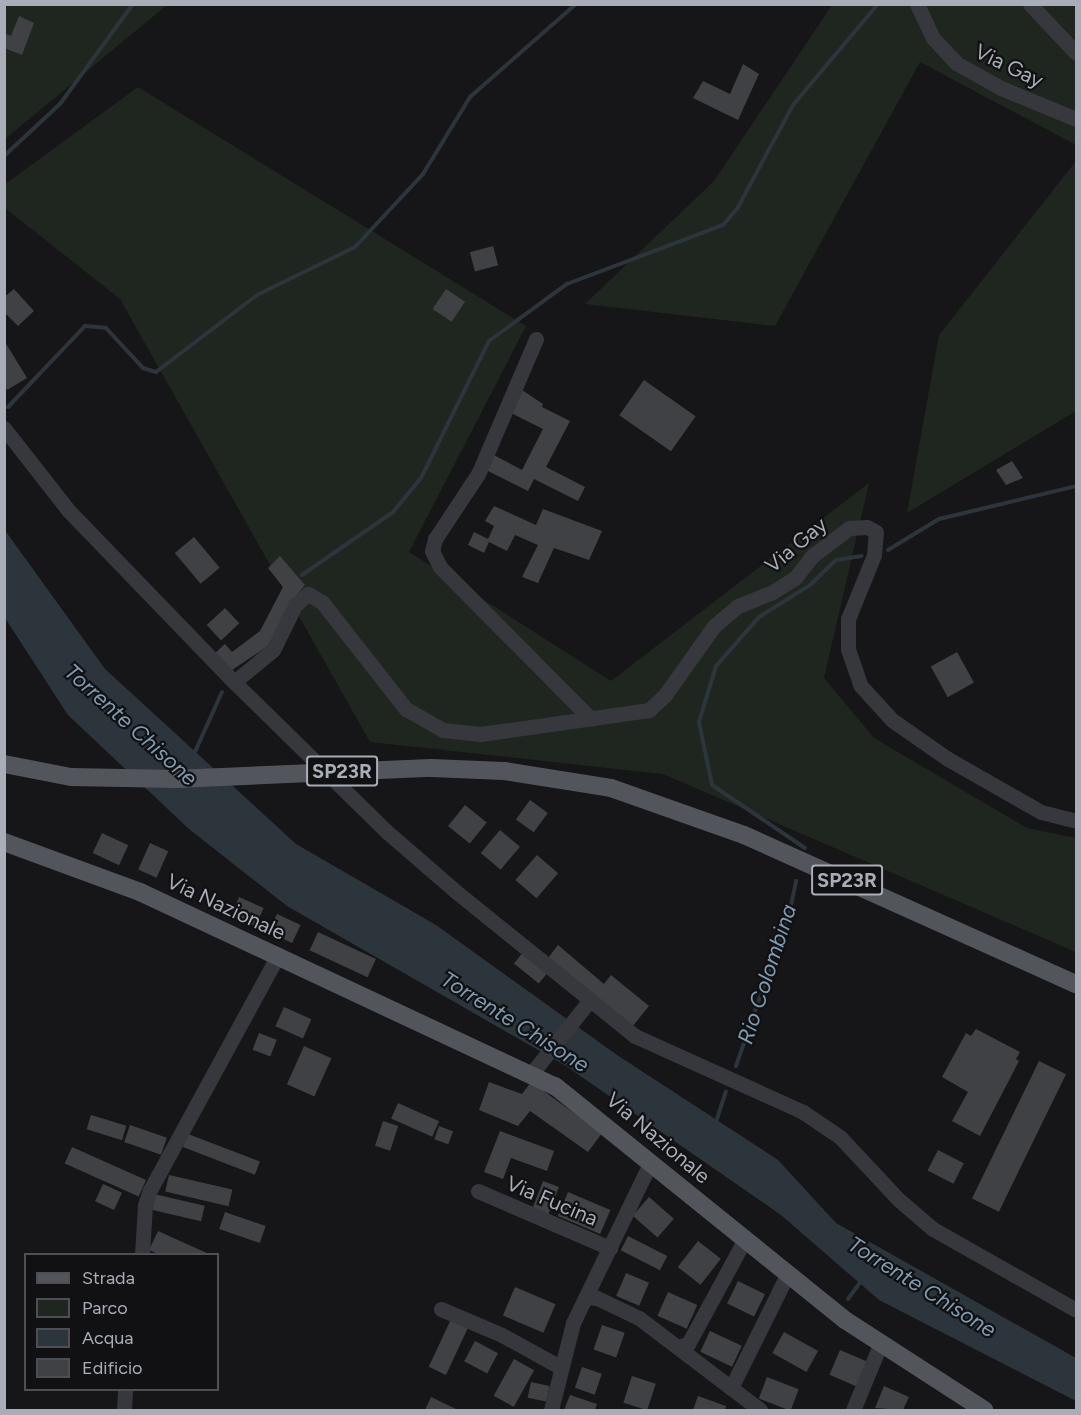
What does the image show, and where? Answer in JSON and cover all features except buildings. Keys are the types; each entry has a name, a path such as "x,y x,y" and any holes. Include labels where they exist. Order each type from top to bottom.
{"main road":[{"name":"SP23R","path":"4,764 71,777 176,778 431,768 515,772 611,788 744,835 1077,984"},
{"path":"4,772 28,770"},
{"name":"Via Nazionale","path":"4,842 140,892 532,1073 582,1104 787,1275 880,1345 984,1410"}],"street":[{"name":"Via Gay","path":"917,4 933,38 956,63 1001,88 1077,119"},
{"path":"1030,4 1077,53"},
{"path":"536,339 478,474 435,538 432,551 440,567 591,719"},
{"path":"4,428 68,510 234,682 406,850 589,1001 635,1036 658,1048 803,1112 840,1137 899,1200 933,1229 1077,1310"},
{"name":"Via Gay","path":"234,682 273,650 295,605 308,594 322,602 406,709 428,724 443,730 481,734 649,710 665,695 714,626 738,606 771,593 795,578 812,556 849,528 867,527 876,532 874,555 848,619 848,649 861,686 892,720 948,759 1041,812 1077,821"},
{"path":"142,1253 150,1190 278,956"},
{"path":"532,1073 589,1001"},
{"name":"Via Fucina","path":"551,1410 560,1367 573,1323 651,1161"},
{"name":"Via Fucina","path":"478,1191 610,1248"},
{"path":"680,1347 688,1344 745,1239"},
{"path":"732,1388 787,1275"},
{"path":"586,1297 597,1298 639,1318 760,1410"},
{"path":"441,1309 502,1335 560,1367"},
{"path":"853,1410 880,1345"},
{"path":"124,1410 125,1391"}],"green space":[{"path":"5,5 167,5 5,139"},
{"path":"832,5 1076,5 1076,145 920,62 775,326 585,304 714,181"},
{"path":"138,87 526,326 409,552 611,681 869,483 824,678 874,738 1027,828 1076,838 1076,952 663,774 370,742 120,299 5,208 4,185"},
{"path":"1076,161 1076,411 907,513 939,335"}],"water":[{"name":"Torrente Chisone","path":"4,529 105,669 296,844 436,925 617,1055 778,1160 836,1223 1076,1358 1076,1401 879,1300 781,1215 566,1066 287,906 189,829 68,715 5,618"}],"waterway":[{"path":"4,156 60,104 133,4"},
{"path":"8,407 85,326 106,328 143,368 156,372 257,295 355,247 423,174 470,97 576,4"},
{"path":"302,575 393,512 421,478 489,341 567,284 723,225 737,209 793,105 878,4"},
{"name":"Rio Colombina","path":"888,550 939,519 1076,486"},
{"name":"Rio Colombina","path":"805,848 712,785 699,722 716,666 759,617 810,585 836,560 862,556"},
{"name":"Torrente Chisone","path":"194,754 222,692"},
{"name":"Rio Colombina","path":"736,1066 790,910 796,881"},
{"name":"Rio Colombina","path":"715,1125 726,1092"},
{"path":"848,1299 862,1280"}]}
